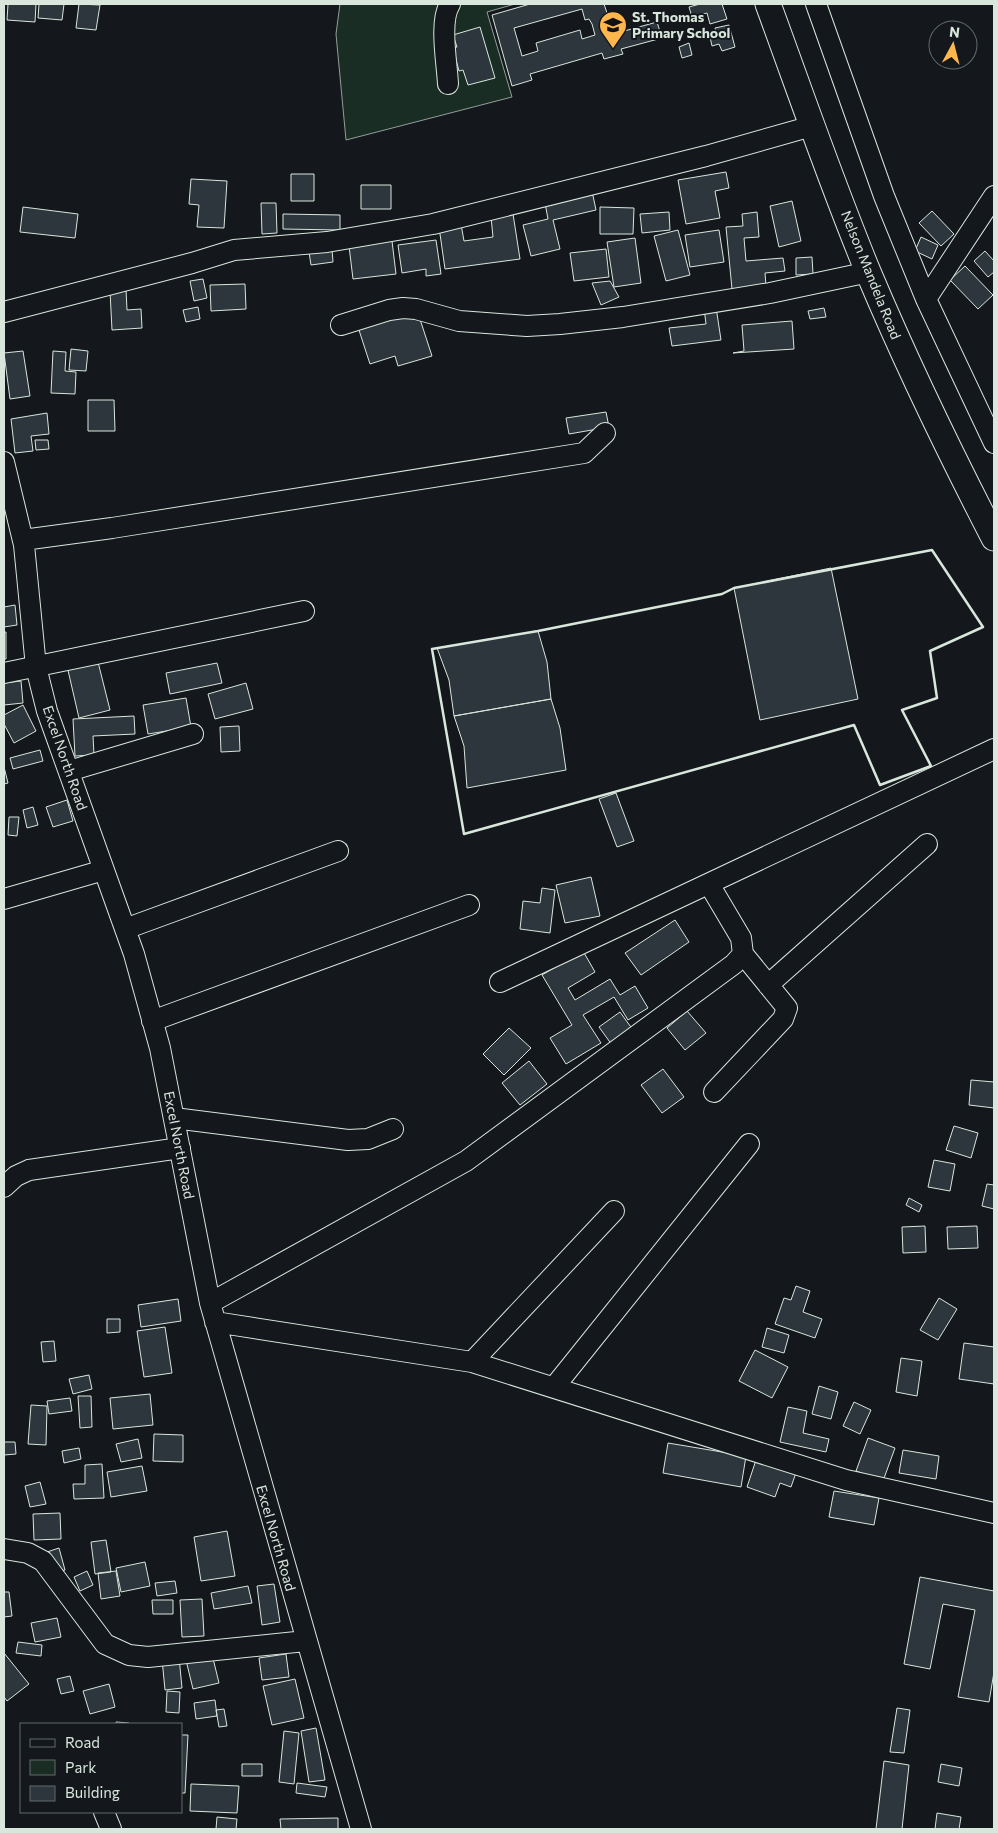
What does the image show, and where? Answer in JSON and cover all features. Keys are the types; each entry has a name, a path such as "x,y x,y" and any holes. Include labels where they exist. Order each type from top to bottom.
{"main road":[{"name":"Nelson Mandela Road","path":"768,4 812,126 869,272 917,384 994,538"}],"street":[{"path":"448,84 445,24 447,9 450,4"},
{"path":"816,4 884,196 926,299 994,443"},
{"path":"4,312 192,263 234,250 327,242 433,224 706,156 812,126"},
{"path":"926,299 994,196"},
{"path":"341,324 383,311 403,308 416,309 459,321 527,326 560,324 623,317 770,293 869,272"},
{"path":"23,540 112,528 584,452 605,433"},
{"name":"Excel North Road","path":"4,467 23,540 36,667 47,711 125,929 152,1021 174,1118 210,1303 361,1829"},
{"path":"4,673 304,611"},
{"path":"69,771 193,734"},
{"path":"500,982 994,749"},
{"path":"768,985 927,844"},
{"path":"125,929 338,851"},
{"path":"4,899 104,870"},
{"path":"709,884 741,938 743,954 787,1008 783,1019 714,1092"},
{"path":"152,1021 469,905"},
{"path":"210,1303 466,1161 734,964 743,954"},
{"path":"174,1118 348,1140 368,1139 393,1129"},
{"path":"555,1386 749,1144"},
{"path":"4,1187 16,1176 30,1170 180,1148"},
{"path":"472,1362 614,1211"},
{"path":"215,1322 472,1362 555,1386 846,1480 994,1513"},
{"path":"4,1549 28,1553 43,1561 105,1644 128,1655 148,1657 306,1641"},
{"path":"104,1813 110,1829"}],"green space":[{"path":"340,4 515,4 487,12 512,97 346,140 336,34"}],"building":[{"path":"8,4 36,4 35,22 7,20"},
{"path":"39,4 64,4 62,20 38,18"},
{"path":"79,4 100,5 96,30 76,28"},
{"path":"530,4 604,4 610,22 614,21 617,33 657,22 662,38 621,49 623,54 604,59 602,53 530,74 532,80 512,86 492,15","holes":["582,9 585,20 589,19 595,35 582,39 580,30 536,43 538,51 522,56 514,28"]},
{"path":"700,4 722,4 727,19 710,24 707,13 692,17 689,7"},
{"path":"729,25 735,47 722,51 719,44 712,46 710,37 717,35 715,28"},
{"path":"480,27 495,78 468,85 463,70 459,71 453,48 457,47 453,35"},
{"path":"689,43 692,55 682,58 679,47"},
{"path":"726,172 729,188 715,191 720,218 686,224 678,180"},
{"path":"291,174 314,174 314,201 291,201"},
{"path":"191,179 227,181 224,228 197,227 199,205 189,204"},
{"path":"361,185 391,185 391,209 361,209"},
{"path":"592,191 596,210 553,220 560,249 531,256 523,225 548,219 545,203"},
{"path":"792,201 801,241 779,247 770,206"},
{"path":"261,203 276,203 277,233 262,234"},
{"path":"23,207 78,214 75,238 20,232"},
{"path":"600,207 634,208 633,234 600,234"},
{"path":"932,211 954,234 941,246 919,223"},
{"path":"669,212 670,230 642,233 640,214"},
{"path":"757,212 759,237 744,238 746,261 783,258 785,271 765,273 766,286 732,289 726,227 743,226 742,214"},
{"path":"283,214 340,215 340,230 283,229"},
{"path":"513,214 520,259 445,269 439,227 461,224 464,241 493,237 491,217"},
{"path":"678,230 690,275 666,281 654,236"},
{"path":"719,230 724,262 690,267 685,235"},
{"path":"921,237 938,245 932,259 915,251"},
{"path":"635,238 641,283 614,287 607,242"},
{"path":"436,240 441,274 426,276 426,269 402,273 398,245"},
{"path":"392,241 396,274 353,279 349,246"},
{"path":"332,249 333,262 311,265 309,252"},
{"path":"606,249 609,277 574,281 570,253"},
{"path":"985,251 994,261 994,272 988,277 974,261"},
{"path":"812,257 813,274 796,275 796,258"},
{"path":"965,266 993,295 978,309 950,280"},
{"path":"203,279 207,298 194,301 190,281"},
{"path":"610,281 619,297 601,305 592,283"},
{"path":"245,284 246,309 211,311 210,285"},
{"path":"126,289 127,310 141,309 142,328 112,330 110,291"},
{"path":"198,307 200,319 186,322 183,310"},
{"path":"716,307 721,340 672,346 669,328 706,324 704,308"},
{"path":"824,308 826,317 810,319 808,311"},
{"path":"417,310 432,356 398,366 395,356 370,364 357,324"},
{"path":"792,321 794,349 733,353 744,351 742,325"},
{"path":"71,349 88,351 86,371 69,370"},
{"path":"23,351 30,396 10,399 4,353"},
{"path":"53,351 66,352 65,371 76,372 75,394 51,393"},
{"path":"88,400 114,400 115,431 88,431"},
{"path":"606,412 609,427 569,434 566,418"},
{"path":"47,413 49,434 31,436 33,451 15,453 11,419"},
{"path":"35,440 48,440 49,449 36,450"},
{"path":"831,568 858,699 760,720 734,588"},
{"path":"15,605 17,625 4,627 4,607"},
{"path":"538,631 547,662 551,699 454,716 449,680 437,648"},
{"path":"4,632 6,632 6,659 4,659"},
{"path":"97,658 110,710 79,718 67,666"},
{"path":"217,663 222,683 170,694 166,673"},
{"path":"21,681 23,703 4,705 4,683"},
{"path":"246,683 253,709 215,719 208,694"},
{"path":"186,698 191,727 148,734 143,705"},
{"path":"551,699 560,728 566,770 467,788 464,746 454,716"},
{"path":"23,705 36,731 14,743 4,724 4,715"},
{"path":"134,716 135,734 93,736 94,755 75,756 73,719"},
{"path":"239,726 240,751 221,752 220,727"},
{"path":"40,750 43,761 13,769 10,758"},
{"path":"4,767 8,783 4,784"},
{"path":"616,793 634,841 617,847 599,799"},
{"path":"67,800 73,821 53,827 46,807"},
{"path":"33,807 38,825 27,828 23,810"},
{"path":"9,817 19,817 17,836 8,835"},
{"path":"591,877 600,916 565,923 556,885"},
{"path":"542,888 555,890 550,933 520,929 523,901 540,903"},
{"path":"675,920 689,942 641,975 625,953"},
{"path":"583,951 595,972 568,988 575,1000 610,979 620,995 635,986 648,1008 628,1020 614,997 583,1015 601,1043 566,1064 550,1038 572,1025 542,975"},
{"path":"687,1011 706,1033 685,1050 667,1028"},
{"path":"620,1012 633,1030 612,1045 599,1027"},
{"path":"509,1028 531,1048 504,1075 483,1054"},
{"path":"529,1061 547,1084 520,1105 502,1083"},
{"path":"663,1069 684,1097 662,1113 641,1085"},
{"path":"971,1080 994,1082 994,1108 969,1105"},
{"path":"954,1126 978,1133 971,1158 946,1150"},
{"path":"934,1160 955,1164 950,1191 928,1187"},
{"path":"987,1184 994,1185 994,1209 982,1206"},
{"path":"909,1198 922,1205 919,1212 906,1205"},
{"path":"925,1226 926,1252 903,1253 902,1227"},
{"path":"977,1226 978,1248 948,1249 947,1227"},
{"path":"796,1286 810,1291 803,1312 822,1319 815,1338 775,1324 784,1298 791,1300"},
{"path":"939,1298 957,1309 938,1340 920,1330"},
{"path":"178,1299 181,1321 141,1327 138,1305"},
{"path":"107,1319 120,1319 120,1332 107,1333"},
{"path":"165,1327 172,1373 144,1377 137,1331"},
{"path":"767,1328 789,1335 784,1353 762,1347"},
{"path":"54,1341 56,1361 43,1362 41,1342"},
{"path":"964,1343 994,1347 994,1384 959,1379"},
{"path":"755,1350 788,1367 772,1398 739,1381"},
{"path":"901,1358 922,1361 917,1396 896,1392"},
{"path":"89,1375 92,1389 73,1394 69,1379"},
{"path":"819,1386 838,1392 831,1419 812,1414"},
{"path":"150,1394 153,1425 113,1429 110,1398"},
{"path":"78,1396 91,1396 92,1427 80,1428"},
{"path":"70,1398 72,1411 49,1414 47,1401"},
{"path":"854,1402 871,1410 860,1434 843,1426"},
{"path":"31,1405 47,1406 46,1445 28,1444"},
{"path":"788,1407 807,1411 803,1433 829,1439 826,1452 780,1442"},
{"path":"154,1434 183,1435 183,1462 153,1461"},
{"path":"868,1438 895,1448 883,1481 856,1471"},
{"path":"138,1439 142,1458 121,1462 116,1444"},
{"path":"4,1442 15,1442 16,1454 4,1455"},
{"path":"668,1443 746,1456 741,1487 663,1473"},
{"path":"79,1448 81,1459 64,1463 62,1451"},
{"path":"903,1450 939,1456 936,1479 899,1473"},
{"path":"758,1454 798,1467 791,1487 780,1483 775,1497 747,1487"},
{"path":"102,1464 104,1498 74,1499 73,1484 85,1484 85,1465"},
{"path":"142,1466 147,1491 111,1497 107,1472"},
{"path":"40,1482 46,1504 30,1507 25,1486"},
{"path":"834,1491 879,1498 874,1525 829,1517"},
{"path":"60,1513 61,1539 34,1540 33,1514"},
{"path":"227,1531 235,1576 201,1581 194,1537"},
{"path":"106,1540 111,1572 95,1574 91,1542"},
{"path":"59,1548 65,1570 54,1574 47,1552"},
{"path":"145,1562 150,1586 121,1592 116,1568"},
{"path":"87,1571 93,1585 80,1591 74,1577"},
{"path":"116,1571 120,1596 101,1599 98,1573"},
{"path":"920,1577 994,1591 994,1672 989,1702 958,1697 975,1610 943,1604 930,1669 904,1664"},
{"path":"175,1581 177,1593 157,1596 155,1583"},
{"path":"274,1584 280,1622 262,1625 257,1586"},
{"path":"248,1586 252,1603 214,1609 211,1593"},
{"path":"4,1592 9,1592 12,1616 4,1617"},
{"path":"202,1599 204,1636 182,1637 180,1600"},
{"path":"152,1600 173,1600 173,1614 153,1614"},
{"path":"57,1618 61,1637 35,1642 31,1623"},
{"path":"18,1642 42,1645 41,1656 16,1653"},
{"path":"211,1650 219,1683 193,1689 185,1656"},
{"path":"4,1653 29,1684 7,1701 4,1697"},
{"path":"286,1654 289,1677 262,1680 259,1658"},
{"path":"179,1657 182,1688 165,1690 162,1659"},
{"path":"70,1676 74,1691 61,1694 57,1679"},
{"path":"295,1679 304,1718 272,1725 263,1686"},
{"path":"109,1684 115,1707 90,1714 83,1691"},
{"path":"167,1691 180,1692 179,1713 166,1712"},
{"path":"215,1700 217,1716 196,1719 194,1703"},
{"path":"897,1708 910,1710 904,1753 890,1752"},
{"path":"224,1709 227,1726 219,1727 216,1710"},
{"path":"316,1728 325,1780 309,1782 301,1731"},
{"path":"284,1731 299,1733 294,1784 279,1782"},
{"path":"182,1735 188,1735 185,1793 182,1793"},
{"path":"884,1761 909,1765 902,1829 876,1829"},
{"path":"242,1764 262,1764 262,1776 242,1776"},
{"path":"941,1764 962,1768 959,1786 938,1782"},
{"path":"297,1783 327,1787 325,1797 296,1793"},
{"path":"191,1784 239,1786 237,1813 190,1811"},
{"path":"937,1813 961,1817 959,1829 935,1829"},
{"path":"217,1817 237,1819 236,1829 216,1829"},
{"path":"338,1818 338,1829 281,1829 280,1819"}],"wall":[{"path":"932,550 983,627 930,651 937,698 902,710 931,766 880,785 854,725 464,834 432,649 538,631 722,594 734,588 932,550"}],"place":[{"name":"St. Thomas Primary School","path":"613,49"}]}
